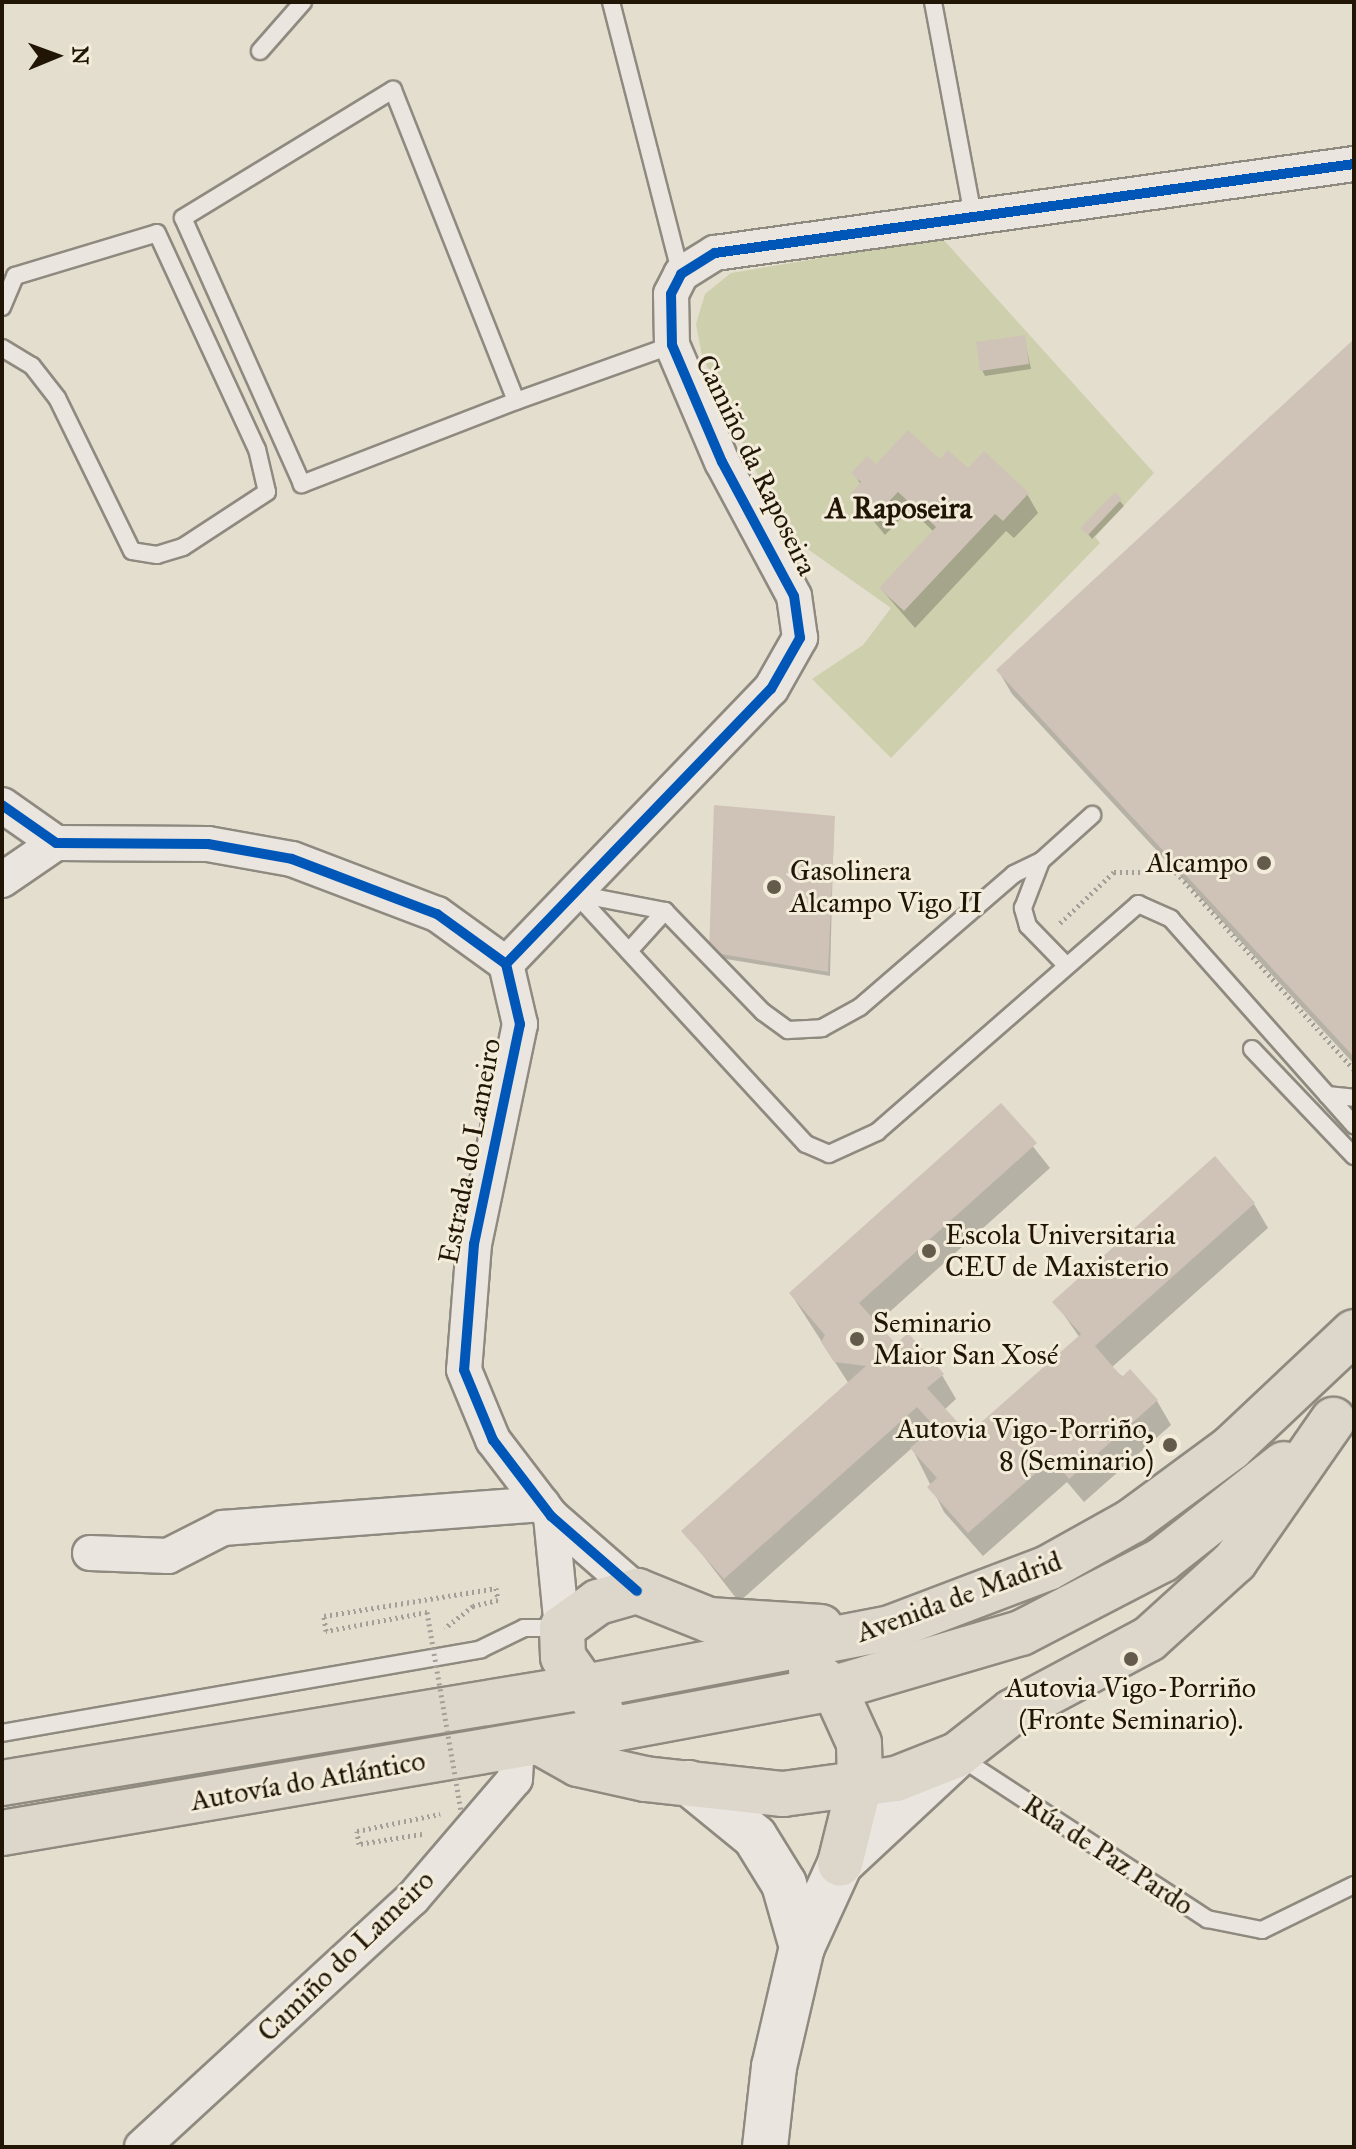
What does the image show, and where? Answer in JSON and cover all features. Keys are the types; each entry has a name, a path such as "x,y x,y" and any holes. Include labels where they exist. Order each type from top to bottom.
{"highway":[{"name":"Avenida de Madrid","path":"584,1687 785,1653 890,1628 1048,1568 1132,1521 1231,1448 1354,1332"},
{"name":"Avenida de Madrid","path":"614,1729 834,1688 1021,1633 1088,1602 1162,1560 1344,1410"},
{"path":"528,1743 578,1764 689,1783 783,1794 860,1783 957,1755 1012,1712 1149,1639 1235,1561 1344,1410"},
{"path":"689,1783 614,1729 563,1657 562,1628 598,1602 637,1591 785,1653 834,1688 854,1717 860,1783 840,1864"},
{"path":"709,1620 890,1628"},
{"name":"Autovía do Atlántico","path":"2,1783 584,1687"},
{"name":"Autovía do Atlántico","path":"2,1833 614,1729"}],"main road":[{"path":"765,2147 774,2067 802,1947 840,1864 957,1755"},
{"path":"689,1783 755,1837 784,1884 802,1947"}],"street":[{"path":"681,274 715,253 1354,164"},
{"name":"Camiño da Raposeira","path":"506,964 771,689 800,638 794,596 722,462 672,345 671,294 681,274"},
{"path":"2,805 56,843 208,844 292,859 437,914 506,964"},
{"path":"2,880 56,843"},
{"name":"Estrada do Lameiro","path":"506,964 520,1024 474,1244 464,1370 493,1440 546,1510 637,1591"},
{"path":"90,1553 168,1556 223,1528 546,1510 562,1628"},
{"name":"Camiño do Lameiro","path":"142,2147 412,1899 515,1779 528,1743"}],"lane":[{"path":"260,51 303,2"},
{"path":"611,2 681,274"},
{"path":"933,2 973,216"},
{"path":"516,401 393,90 183,218 302,484 516,401 672,345"},
{"path":"2,307 15,276 157,233 257,449 267,492 183,547 157,555 132,551 57,398 32,366 2,348"},
{"path":"575,893 665,911 763,1012 788,1030 822,1028 860,1007 1014,874 1041,861 1092,815"},
{"path":"1041,861 1023,908 1028,926 1064,963"},
{"path":"575,893 806,1144 829,1154 877,1132 1117,915 1138,904 1153,908 1171,919 1354,1125"},
{"path":"629,951 665,911"},
{"path":"1252,1049 1354,1156"},
{"path":"1327,1095 1354,1098"},
{"path":"2,1733 481,1649 524,1628 562,1628"},
{"name":"Rúa de Paz Pardo","path":"957,1755 1207,1919 1262,1930 1354,1885"}],"path":[{"path":"413,1836 359,1844 357,1831 461,1810 427,1612 326,1631 324,1616 496,1588 498,1600 473,1606 439,1632 441,1643"}],"green space":[{"path":"942,238 1154,473 1095,537 1100,543 891,758 812,679 863,645 891,608 785,533 702,356 696,324 705,294 731,273"}],"building":[{"path":"1025,335 1029,364 980,371 976,342"},
{"name":"Alcampo","path":"1354,339 1354,1057 996,670"},
{"path":"908,430 940,459 948,450 968,468 984,451 1029,493 1003,521 995,514 904,611 879,588 936,527 898,492 874,517 850,495 861,482 851,473 867,456 876,464"},
{"path":"1115,492 1122,499 1088,535 1080,528"},
{"path":"714,805 835,816 828,972 709,952"},
{"name":"Seminario Maior San Xosé","path":"1001,1103 1037,1143 859,1303 896,1344 908,1333 944,1374 927,1388 968,1434 1081,1334 1052,1302 1215,1156 1255,1203 1095,1346 1122,1377 1130,1369 1158,1400 1069,1479 1052,1459 968,1533 927,1487 937,1478 910,1448 935,1427 917,1407 724,1579 681,1531 866,1366 834,1362 821,1342 825,1335 789,1293"}],"cycle path":[{"path":"506,964 771,689 800,638 794,596 722,462 672,345 671,294 681,274 715,253 1354,164"},
{"path":"2,805 56,843 208,844 292,859 437,914 506,964 520,1024 474,1244 464,1370 493,1440 551,1516 637,1591"}],"place":[{"name":"Alcampo","path":"1264,863"},
{"name":"Gasolinera Alcampo Vigo II","path":"774,887"},
{"name":"Escola Universitaria CEU de Maxisterio","path":"929,1251"},
{"name":"Seminario Maior San Xosé","path":"857,1339"},
{"name":"Autovia Vigo-Porriño, 8 (Seminario)","path":"1170,1445"},
{"name":"Autovia Vigo-Porriño (Fronte Seminario).","path":"1131,1659"}],"district":[{"name":"A Raposeira","path":"899,508"}]}
